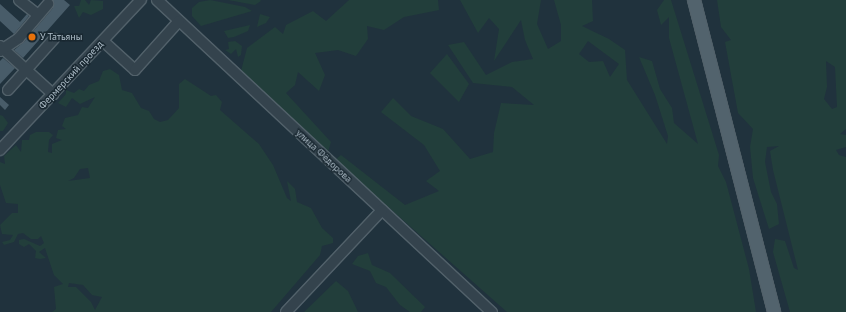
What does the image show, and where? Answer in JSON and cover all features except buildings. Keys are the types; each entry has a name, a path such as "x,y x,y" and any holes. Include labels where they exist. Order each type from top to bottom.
{"main road":[{"path":"694,0 774,312"}],"street":[{"path":"19,0 38,15"},
{"name":"Фермерский проезд","path":"0,150 142,0"},
{"name":"улица Фёдорова","path":"157,0 492,312"},
{"path":"48,4 19,38 1,49 53,94"},
{"path":"103,41 135,70 180,21"},
{"path":"8,90 54,40"},
{"path":"286,312 382,210"}],"green space":[{"path":"81,0 85,0 89,5 91,0 103,1 103,9 91,15 83,12 79,18 74,6 79,6"},
{"path":"210,0 245,7 252,11 201,26 192,16 192,8 199,2"},
{"path":"228,0 260,0 261,1 255,5"},
{"path":"349,0 438,0 439,10 404,17 384,30 367,26 368,39 356,56 338,50 315,53 325,75 319,91 298,72 295,85 286,93 331,142 328,152 241,71 247,48 275,27 283,34 286,25 313,11 326,21"},
{"path":"460,0 541,0 537,24 548,49 561,41 561,25 554,0 592,0 593,21 582,26 609,39 625,50 627,80 667,144 668,136 655,95 639,57 652,61 660,89 672,108 674,123 698,144 669,38 669,17 661,25 657,10 664,0 671,0 719,155 718,166 726,182 749,269 756,312 507,312 335,160 341,155 405,205 439,191 426,181 440,171 424,145 381,112 393,98 411,116 443,129 470,159 493,152 494,133 501,103 534,105 512,87 473,83 448,45 464,42 486,75 512,62 533,59 525,40 521,20 494,61 499,29 489,18 478,33","holes":["588,41 619,64 610,77 603,61 589,62 579,54"]},
{"path":"717,0 846,0 846,129 840,134 846,135 846,147 836,150 839,155 846,157 846,312 790,312 773,252 775,239 785,241 794,268 798,270 773,170 770,151 779,146 767,147 765,162 771,192 777,204 779,224 769,229 753,178 750,147 753,129 738,113 725,42 731,40 721,27","holes":["826,61 835,67 837,107 832,109 824,99 827,87"]},
{"path":"260,14 270,17 266,23 257,27"},
{"path":"250,25 248,31 234,37 228,38 224,31"},
{"path":"235,41 242,46 241,55 238,57 236,49 231,54 225,50 229,49 228,42"},
{"path":"447,54 469,84 459,102 430,73"},
{"path":"110,69 119,75 122,90 132,93 141,108 149,111 154,119 160,122 168,120 179,108 179,84 185,79 211,96 216,95 222,102 220,110 259,144 273,165 287,198 291,201 287,181 295,189 297,202 311,208 322,228 333,238 333,243 322,246 320,255 271,312 52,312 56,309 54,287 63,284 54,275 45,248 39,252 46,258 40,259 35,258 36,251 29,244 24,247 19,244 19,240 24,239 40,246 44,243 41,236 38,239 31,239 23,233 18,234 14,242 4,245 2,242 10,240 13,235 2,234 0,225 12,213 18,213 18,204 6,203 0,185 0,162 5,164 4,156 16,145 21,152 22,140 29,140 30,135 36,132 49,132 53,135 49,140 48,152 52,153 52,144 62,140 56,138 58,130 66,129 62,126 65,118 78,115 82,107 88,108 95,97 80,104 72,98 66,107 58,103 66,94 66,90 74,93 79,89 84,91 89,85 99,81 103,71","holes":["88,168 90,178 68,181 74,178 80,169","69,283 83,285 92,295 102,297 95,310 91,302 76,287 68,287"]},
{"path":"0,115 3,116 8,123 3,131 0,131"},
{"path":"368,253 372,265 390,273 425,307 421,312 410,312 400,305 386,287 376,283 370,271 352,264 358,256"},
{"path":"336,281 348,291 358,312 304,312"}],"place":[{"name":"У Татьяны","path":"32,37"}]}
